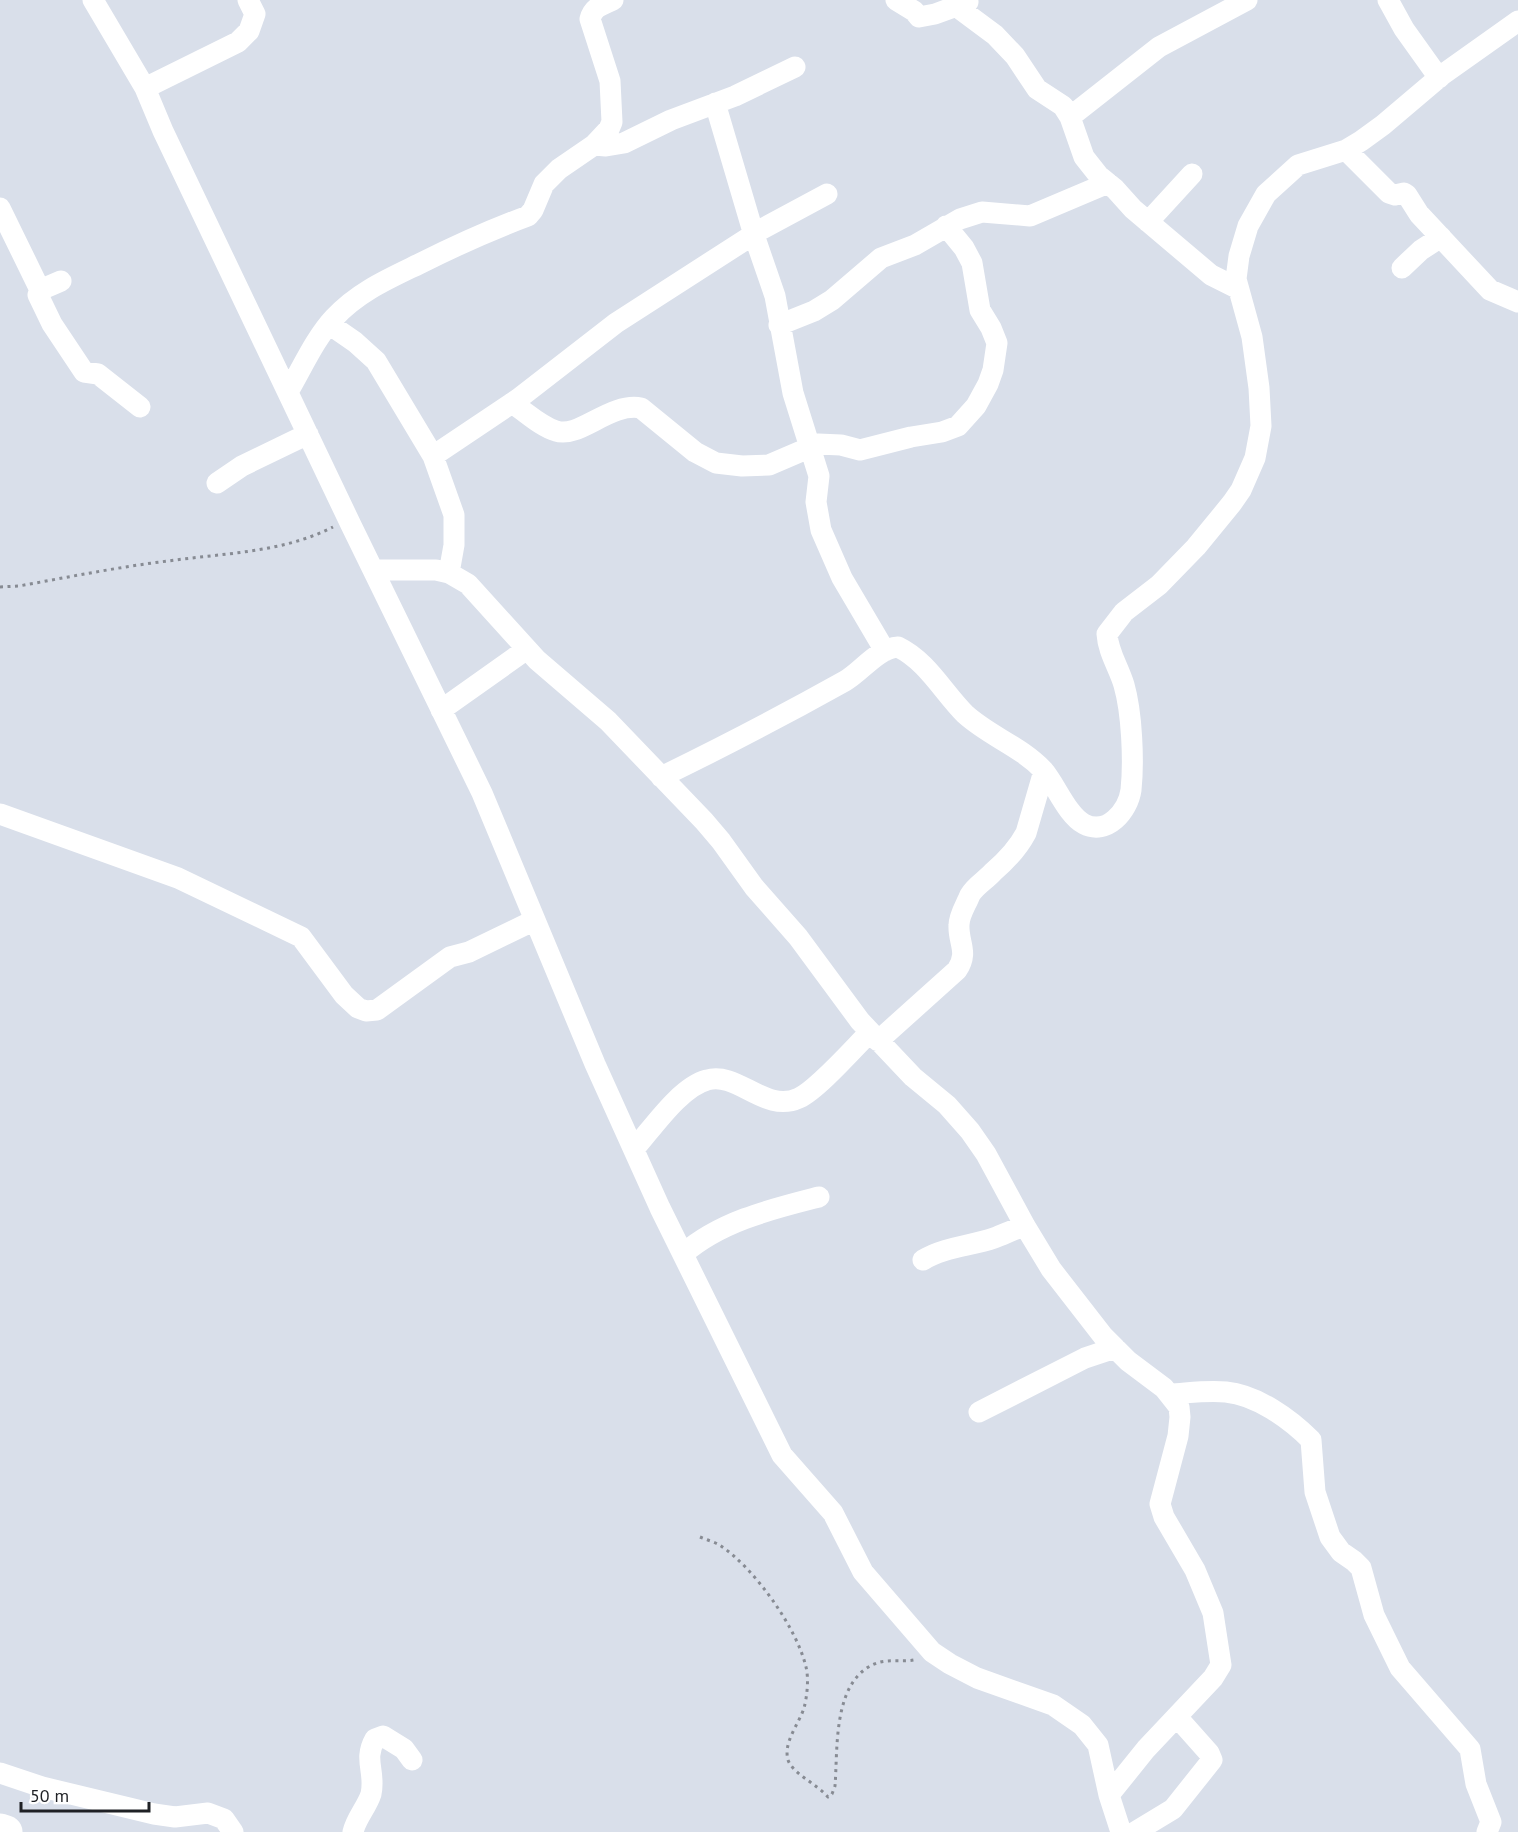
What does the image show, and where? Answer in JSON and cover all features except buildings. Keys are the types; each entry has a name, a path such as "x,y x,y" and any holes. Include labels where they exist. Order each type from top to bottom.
{"highway":[{"path":"0,1830 6,1832"}],"street":[{"path":"93,0 145,88 348,519 482,793 595,1064 683,1254 782,1455 833,1513 863,1572 932,1652 977,1678 1053,1706 1082,1725 1098,1744 1109,1795 1121,1832"},
{"path":"145,88 238,42 249,31 255,14 248,0"},
{"path":"288,392 329,324 344,308 377,284 482,233 528,216 544,184 559,169 594,145 609,129 612,112 610,81 590,20 592,12 597,7 613,0"},
{"path":"897,0 919,17 935,14 964,3 1015,57 1037,89 1063,106 1070,117 1087,162 1148,222 1211,275 1237,288"},
{"path":"1070,117 1159,47 1247,0"},
{"path":"1388,0 1404,29 1439,78"},
{"path":"661,777 760,728 851,678 885,651 898,647 912,655 933,675 965,713 1044,771 1082,823 1091,827 1108,825 1125,809 1131,792 1132,746 1124,684 1107,643 1107,634 1124,612 1179,567 1232,504 1247,476 1258,443 1261,408 1253,347 1237,288 1237,271 1248,226 1266,194 1298,165 1346,150 1383,125 1439,78 1514,31"},
{"path":"594,145 624,143 671,120 795,67"},
{"path":"715,103 754,235 775,296 793,393 819,476 816,502 821,530 842,578 885,651"},
{"path":"1346,150 1389,192 1395,195 1404,193 1407,195 1419,214 1490,290 1518,302"},
{"path":"1148,222 1192,174"},
{"path":"779,325 800,318 832,300 881,258 915,244 960,219 982,212 1030,216 1108,183"},
{"path":"433,456 512,402 616,323 754,235 827,194"},
{"path":"0,208 40,290 38,295 52,324 84,372 98,374 140,407"},
{"path":"512,402 552,429 565,433 575,431 601,416 618,410 633,406 641,408 695,452 716,463 735,466 768,465 824,443 860,450 911,436 942,432 958,426 976,406 993,370 997,343 991,327 980,310 972,262 946,226"},
{"path":"1402,268 1421,250 1441,237"},
{"path":"40,290 61,281"},
{"path":"329,324 355,342 376,361 433,456 454,515 454,545 449,573"},
{"path":"217,483 242,466 308,434"},
{"path":"373,570 436,570 449,573 468,584 527,649 608,721 722,840 754,887 798,937 874,1036 913,1077 948,1105 970,1131 986,1154 1051,1269 1103,1336 1128,1361 1170,1394 1179,1407 1178,1436 1160,1504 1164,1517 1195,1570 1213,1613 1221,1665 1213,1678 1109,1795"},
{"path":"441,710 527,649"},
{"path":"634,1149 671,1107 696,1084 708,1079 719,1080 775,1102 788,1102 800,1098 874,1036 949,978 962,962 963,946 958,928 959,918 972,891 1022,842 1044,771"},
{"path":"0,814 178,878 301,937 344,995 358,1008 366,1011 377,1010 450,957 469,952 535,920"},
{"path":"683,1254 713,1233 747,1218 819,1197"},
{"path":"923,1260 932,1255 997,1237 1025,1226"},
{"path":"979,1412 1085,1358 1115,1348"},
{"path":"1170,1394 1228,1392 1249,1397 1286,1420 1311,1440 1315,1492 1330,1537 1341,1552 1361,1568 1374,1615 1400,1668 1470,1749 1476,1784 1491,1822 1487,1832"},
{"path":"1135,1832 1173,1809 1212,1760 1209,1753 1176,1717"},
{"path":"353,1832 370,1796 373,1777 368,1756 375,1739 383,1736 404,1749 412,1760"},
{"path":"0,1773 42,1787 154,1814 175,1816 208,1813 224,1820 233,1832"}],"path":[{"path":"0,587 19,586 167,561 250,552 317,535 348,519"},
{"path":"700,1537 720,1545 733,1555 782,1613 807,1668 804,1709 792,1734 789,1761 797,1772 816,1785 828,1797 835,1786 837,1732 845,1696 859,1675 878,1662 920,1659 932,1652"}]}
